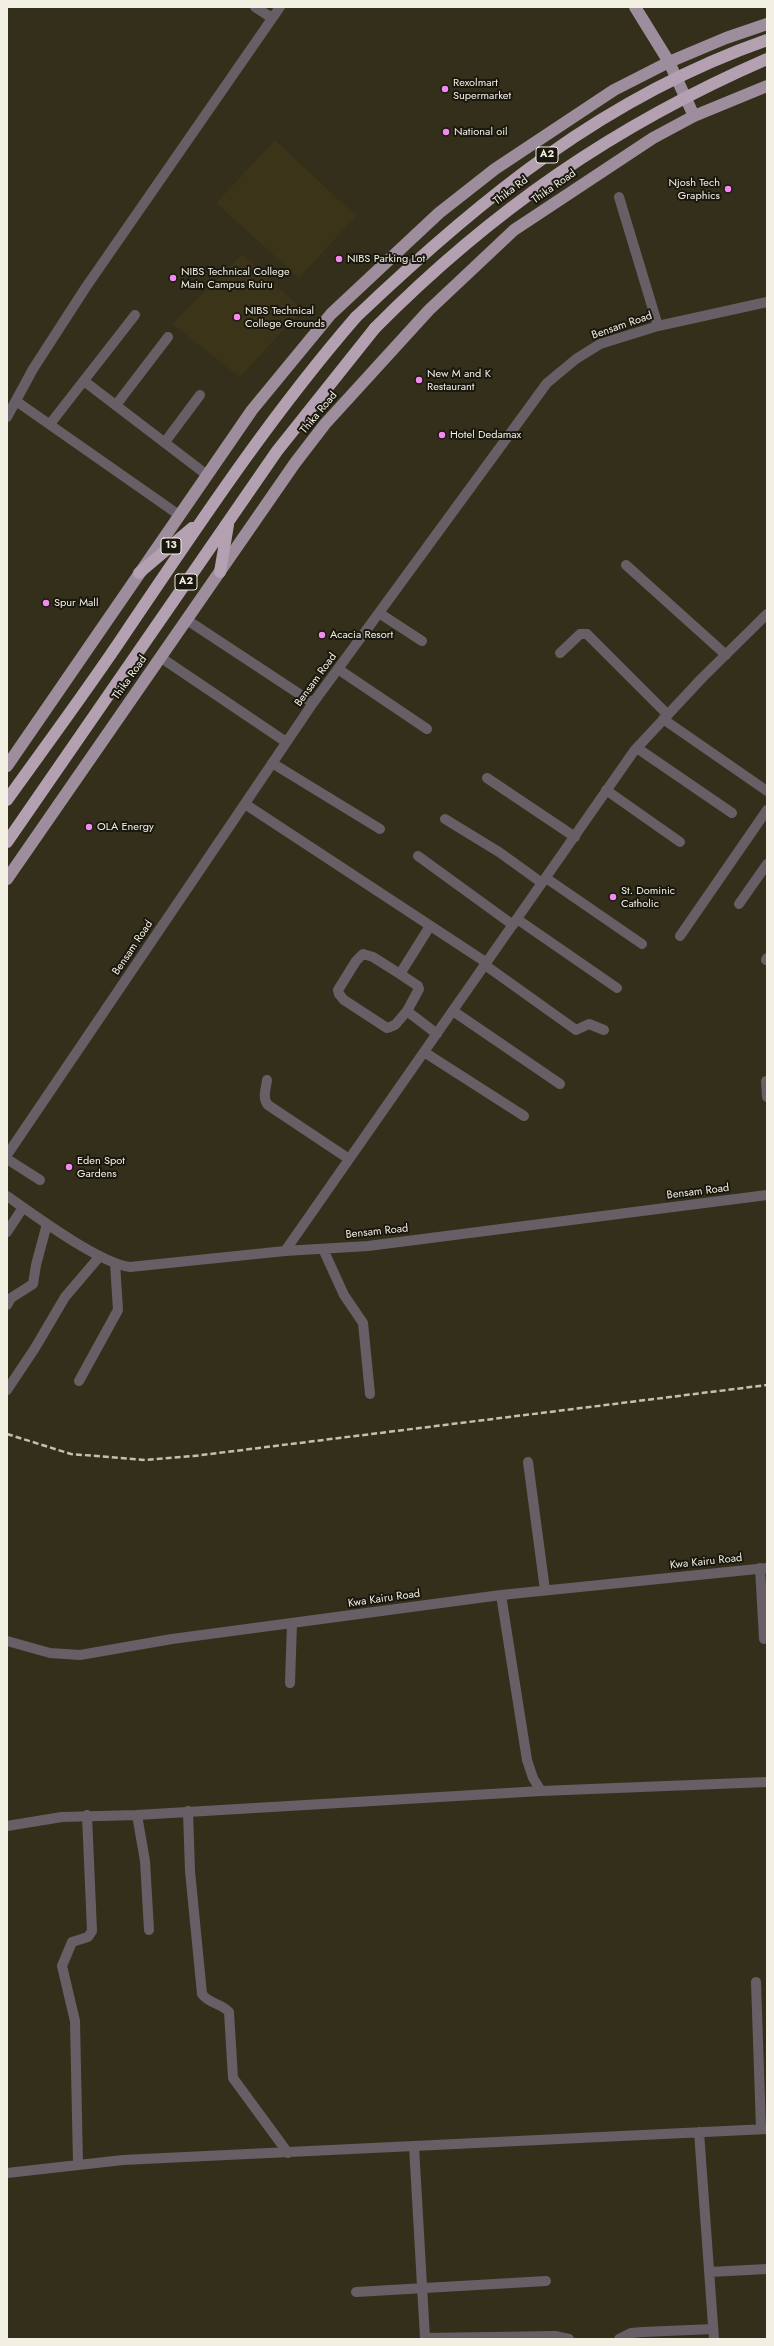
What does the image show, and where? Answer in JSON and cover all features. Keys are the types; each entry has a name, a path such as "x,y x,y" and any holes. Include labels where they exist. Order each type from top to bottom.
{"highway":[{"name":"A2","path":"7,800 259,437 319,360 356,317 456,226 559,146 601,118 683,73 767,40"},
{"name":"Thika Rd","path":"375,328 415,288 474,236 538,187 609,140 662,108 767,58"},
{"name":"Thika Road","path":"7,842 229,520 308,411 375,328"},
{"name":"13","path":"139,573 204,518"},
{"path":"220,572 229,520"}],"main road":[{"path":"636,7 669,62 694,116"},
{"path":"7,766 179,515 275,380 331,314 439,213 495,169 614,90 669,62 726,38 767,24"},
{"name":"Thika Road","path":"7,879 160,657 325,424 429,310 514,230 652,138 694,116 767,86"}],"street":[{"path":"255,7 272,18"},
{"path":"7,417 33,369 94,275 280,7"},
{"path":"619,197 658,326"},
{"name":"Bensam Road","path":"7,1155 313,703 547,383 576,359 600,344 658,326 767,302"},
{"path":"50,424 135,315"},
{"path":"116,405 168,337"},
{"path":"84,382 207,475"},
{"path":"165,442 200,395"},
{"path":"16,401 179,515"},
{"path":"626,566 726,655"},
{"path":"379,613 422,641"},
{"path":"285,1251 575,837 606,790 637,748 665,716 767,614"},
{"path":"187,620 313,703"},
{"path":"560,653 580,634 587,634 665,716 767,791"},
{"path":"160,657 286,742"},
{"path":"338,669 427,729"},
{"path":"637,748 732,813"},
{"path":"272,763 380,829"},
{"path":"487,778 575,837"},
{"path":"606,790 680,842"},
{"path":"245,804 486,964 576,1030 589,1024 604,1030"},
{"path":"680,936 767,810"},
{"path":"445,818 642,944"},
{"path":"418,856 515,922 617,988"},
{"path":"739,904 767,864"},
{"path":"400,974 430,926"},
{"path":"363,954 373,957 400,974 418,986 419,989 407,1011 395,1024 387,1028 339,994 338,990 356,961 363,954"},
{"path":"407,1011 437,1034"},
{"path":"453,1011 560,1084"},
{"path":"424,1052 524,1116"},
{"path":"267,1080 265,1101 268,1105 350,1159"},
{"path":"766,1081 767,1097"},
{"path":"7,1159 40,1180"},
{"name":"Bensam Road","path":"7,1196 22,1209 100,1256 115,1263 130,1267 285,1251 368,1246 767,1195"},
{"path":"7,1232 22,1209"},
{"path":"7,1305 11,1298 33,1284 36,1265 47,1224"},
{"path":"323,1249 344,1295 363,1323 370,1394"},
{"path":"7,1390 35,1348 65,1297 100,1256"},
{"path":"79,1381 118,1310 115,1263"},
{"path":"528,1462 545,1590"},
{"path":"764,1568 764,1638"},
{"name":"Kwa Kairu Road","path":"7,1641 50,1653 80,1655 172,1640 501,1595 764,1568"},
{"path":"501,1595 527,1760 533,1778 541,1791"},
{"path":"290,1682 292,1623"},
{"path":"7,1826 41,1819 87,1815 137,1815 541,1791 767,1782"},
{"path":"188,1811 190,1871 202,1994 206,2000 224,2007 229,2012 233,2078 288,2153"},
{"path":"78,2164 75,2021 62,1966 72,1942 88,1937 92,1931 87,1815"},
{"path":"137,1815 145,1861 149,1930"},
{"path":"7,2174 78,2164 123,2160 764,2129 756,1982"},
{"path":"699,2132 714,2339"},
{"path":"414,2146 425,2338 555,2336 569,2339"},
{"path":"710,2272 767,2269"},
{"path":"356,2292 546,2281"},
{"path":"619,2339 631,2333 713,2328"}],"shaded area":[{"path":"275,140 356,216 299,278 216,203"},
{"name":"NIBS Technical College Grounds","path":"243,254 302,310 240,377 172,324"}],"railway":[{"path":"7,1434 71,1454 145,1460 194,1456 767,1385"}],"place":[{"name":"Rexolmart Supermarket","path":"445,89"},
{"name":"National oil","path":"446,132"},
{"name":"Njosh Tech Graphics","path":"728,189"},
{"name":"NIBS Parking Lot","path":"339,259"},
{"name":"NIBS Technical College Main Campus Ruiru","path":"173,278"},
{"name":"NIBS Technical College Grounds","path":"237,317"},
{"name":"New M and K Restaurant","path":"419,380"},
{"name":"Hotel Dedamax","path":"442,435"},
{"name":"Spur Mall","path":"46,603"},
{"name":"Acacia Resort","path":"322,635"},
{"name":"OLA Energy","path":"89,827"},
{"name":"St. Dominic Catholic","path":"613,897"},
{"name":"Eden Spot Gardens","path":"69,1167"}]}
